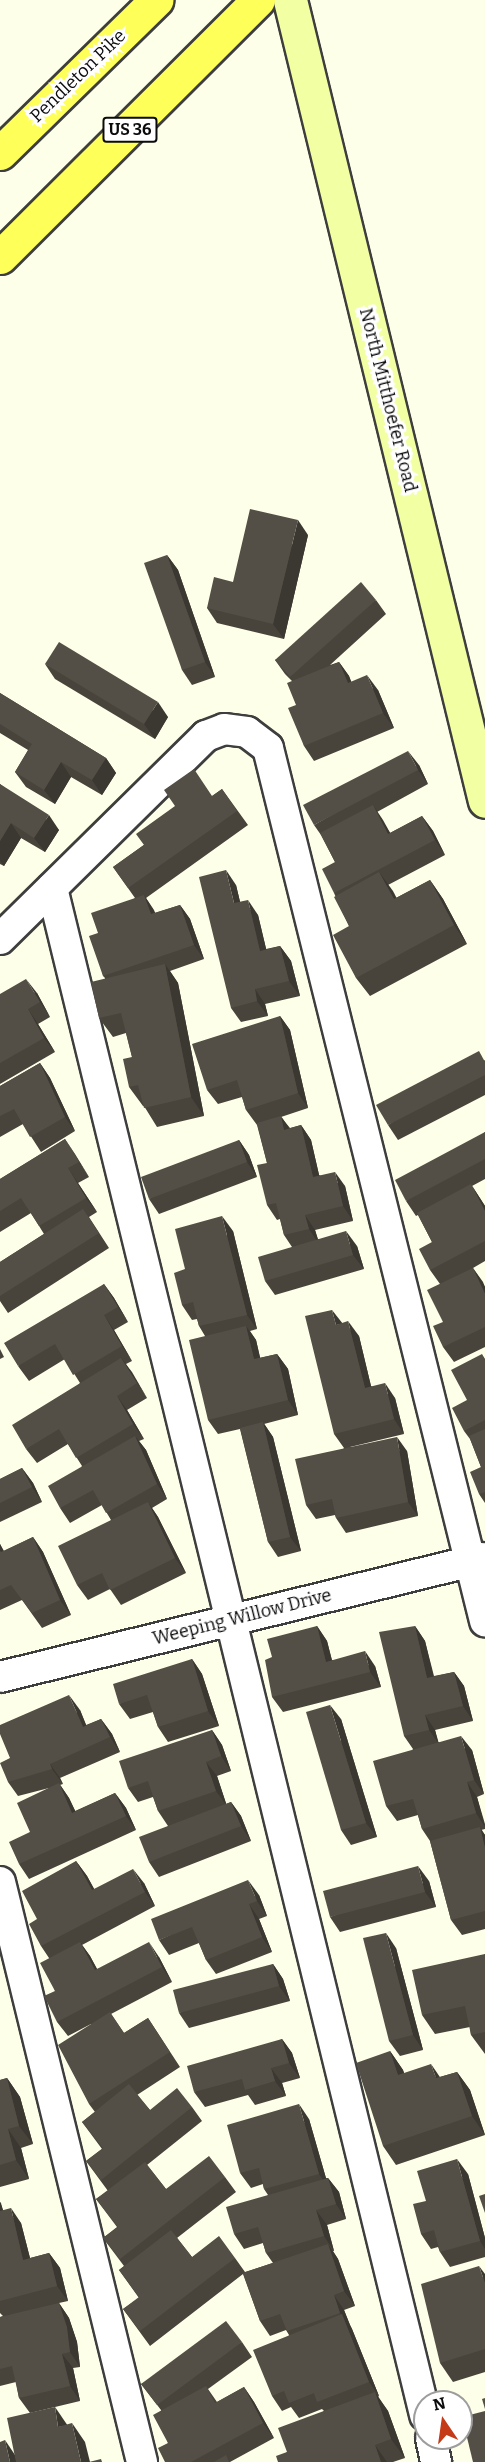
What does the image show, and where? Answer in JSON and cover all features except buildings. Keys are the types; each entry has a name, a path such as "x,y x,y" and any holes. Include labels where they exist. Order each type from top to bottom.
{"main road":[{"name":"Pendleton Pike","path":"0,153 156,0"},
{"name":"US 36","path":"0,257 258,0"},
{"name":"North Mitthoefer Road","path":"290,0 485,801"}],"street":[{"path":"0,939 206,736 224,729 247,732 268,748 478,1559 485,1622"},
{"path":"52,888 419,2390"},
{"name":"Weeping Willow Drive","path":"0,1677 478,1559"},
{"path":"0,1882 142,2462"}]}
